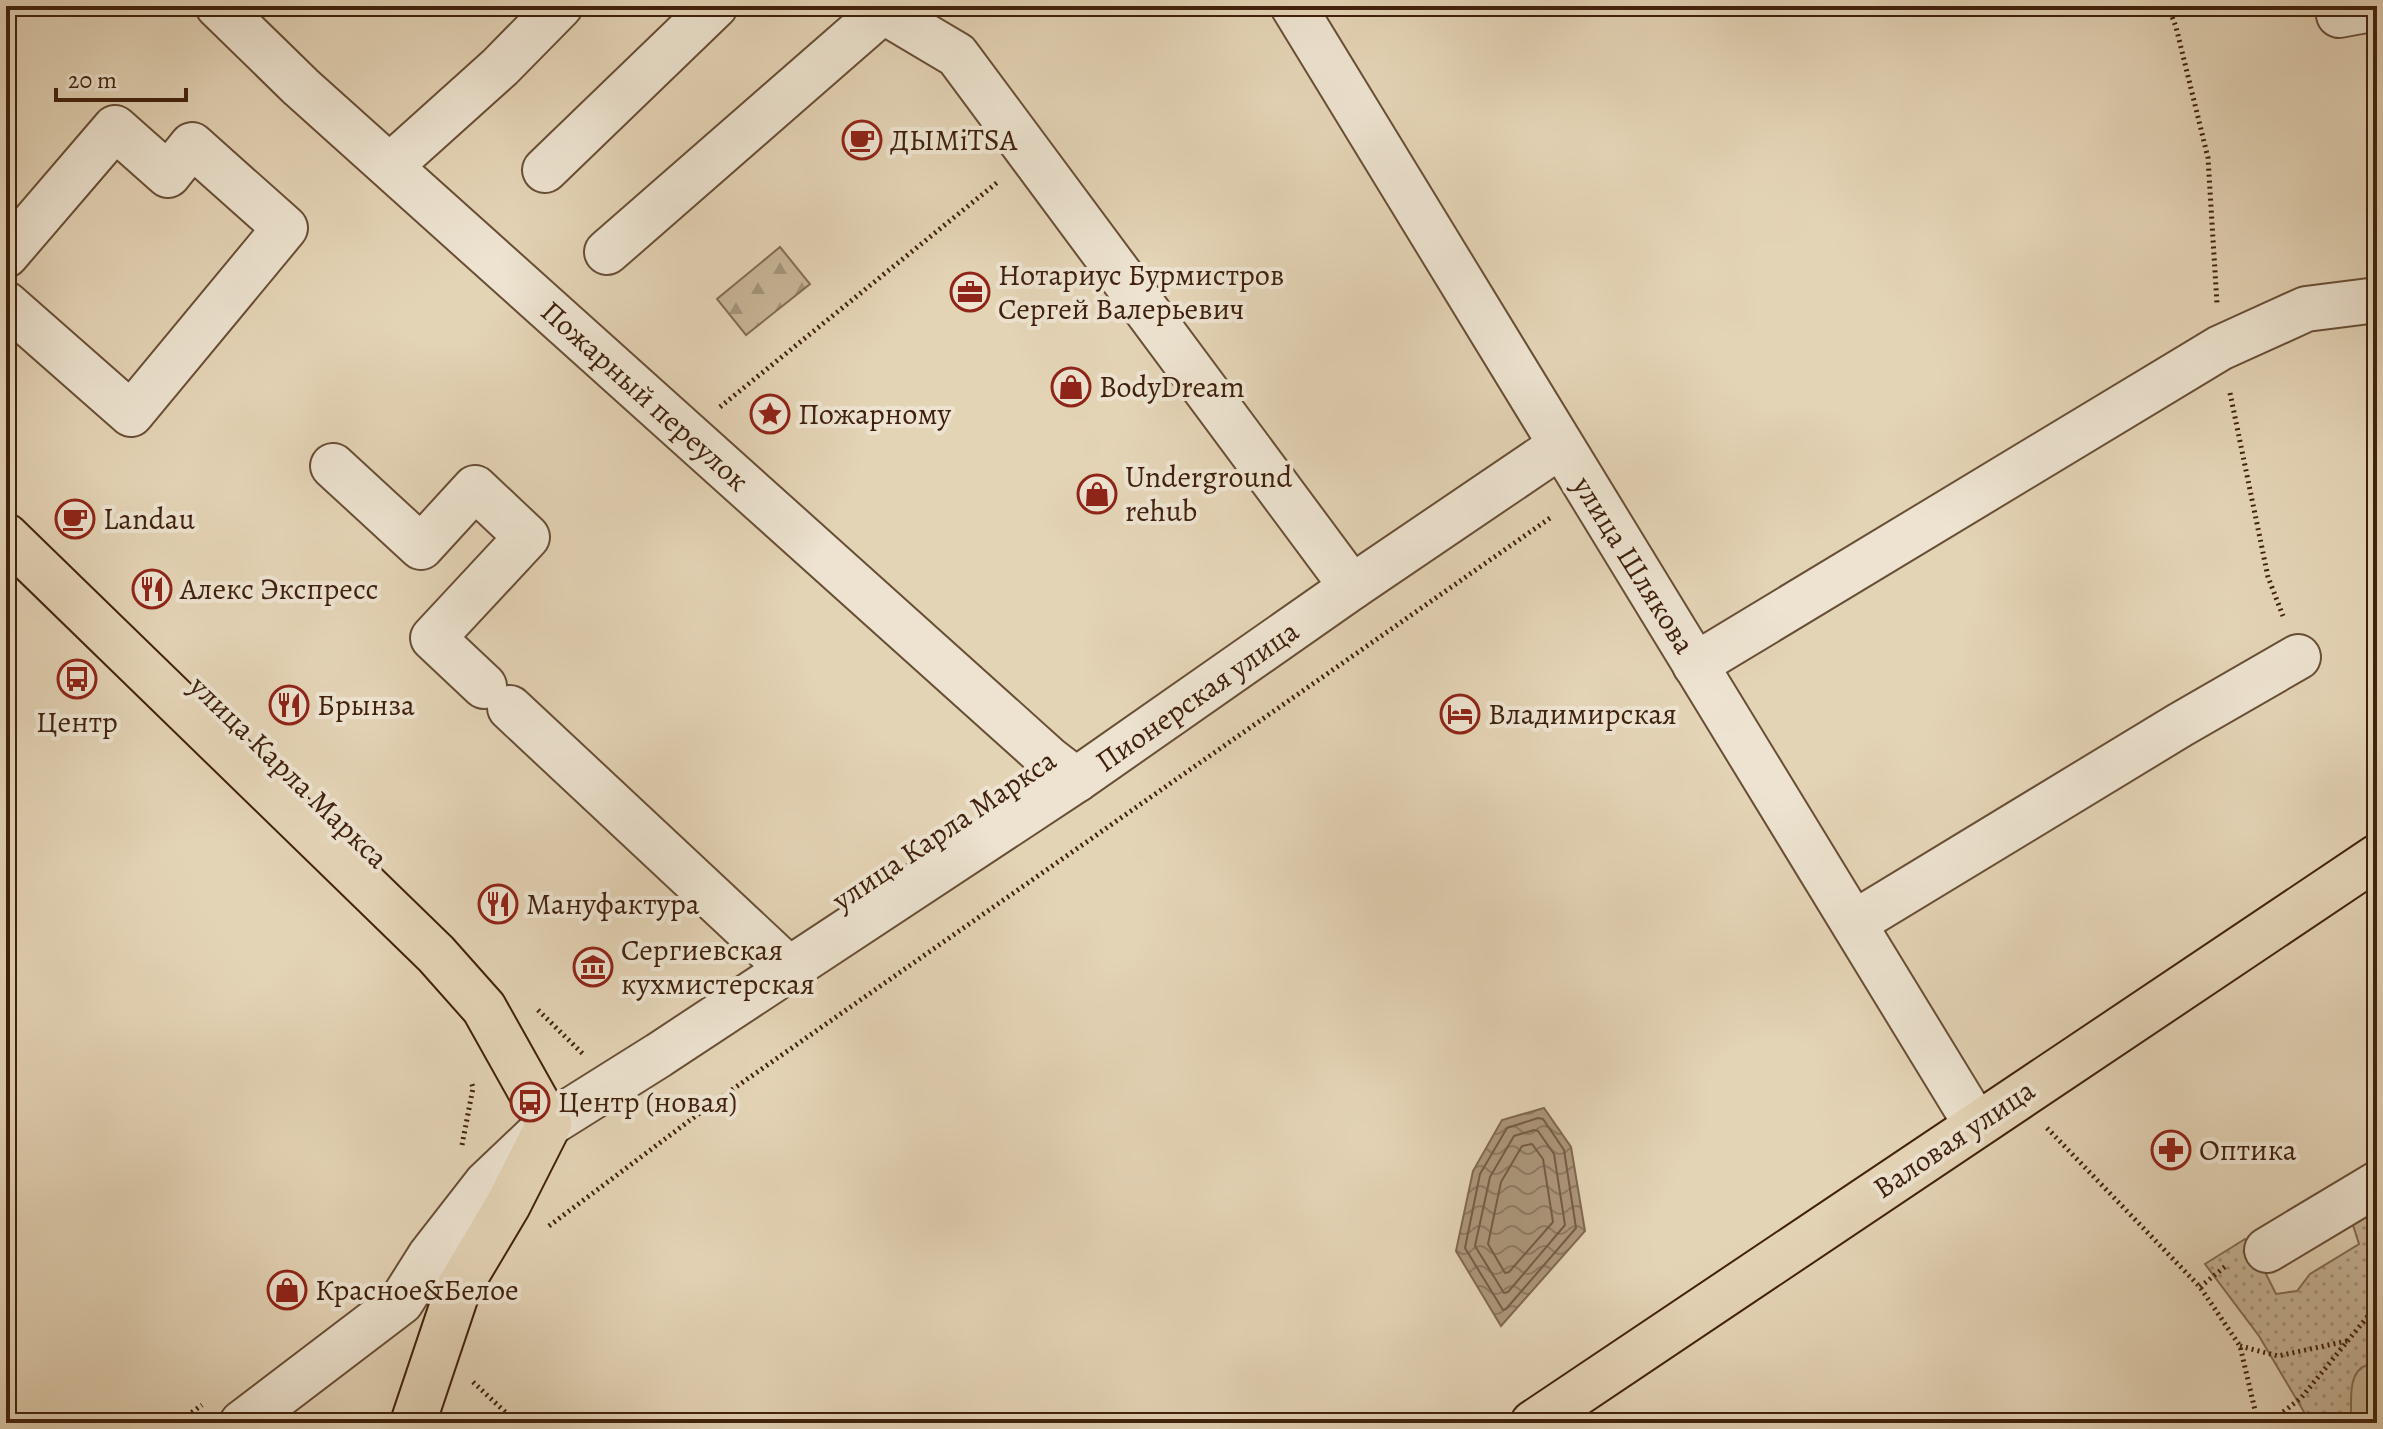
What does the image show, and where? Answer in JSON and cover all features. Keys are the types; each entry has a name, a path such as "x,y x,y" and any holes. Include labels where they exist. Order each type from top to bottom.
{"main road":[{"name":"улица Карла Маркса","path":"9,545 436,954 484,1008 549,1124"},
{"name":"Валовая улица","path":"1533,1423 2377,857"},
{"path":"413,1423 458,1289 508,1205 549,1124"}],"street":[{"name":"Пожарный переулок","path":"218,6 301,87 1050,760 1076,780"},
{"path":"390,166 500,67 560,6"},
{"path":"545,170 715,6"},
{"name":"улица Шлякова","path":"1293,6 1976,1124"},
{"path":"607,252 881,8 957,55 1352,587"},
{"path":"6,255 115,128 168,175 192,145 285,228 131,414 6,304"},
{"path":"1695,665 2220,348 2306,309 2377,300"},
{"name":"Пионерская улица","path":"242,1423 401,1302 430,1256 486,1184 549,1124 1076,780 1560,446"},
{"path":"333,466 421,547 475,488 527,537 433,638 789,969"},
{"path":"1854,923 2298,657"},
{"path":"2250,1255 2377,1184"}],"path":[{"path":"687,434 1030,156"},
{"path":"541,1232 713,1103 1556,514"},
{"path":"536,1008 590,1061"},
{"path":"2041,1122 2200,1287 2240,1346 2258,1423"},
{"path":"2200,1287 2250,1255"},
{"path":"2269,1423 2301,1398 2377,1305"},
{"path":"2365,1319 2377,1315"},
{"path":"2240,1346 2278,1356 2347,1341"},
{"path":"470,1378 517,1423"}],"green space":[{"path":"780,247 810,284 746,335 717,299"},
{"path":"2377,1207 2377,1423 2300,1423 2304,1412 2259,1336 2205,1264 2245,1239 2276,1294 2297,1291 2310,1274 2359,1244 2352,1222"},
{"path":"2367,1365 2377,1366 2377,1423 2351,1423 2353,1381 2360,1369"}],"water":[{"path":"1544,1108 1571,1147 1585,1231 1501,1326 1456,1251 1473,1171 1502,1120"}],"place":[{"name":"ДЫМiTSA","path":"862,140"},
{"name":"Нотариус Бурмистров Сергей Валерьевич","path":"970,292"},
{"name":"BodyDream","path":"1071,387"},
{"name":"Пожарному","path":"770,414"},
{"name":"Underground rehub","path":"1097,494"},
{"name":"Landau","path":"75,519"},
{"name":"Алекс Экспресс","path":"152,589"},
{"name":"Центр","path":"77,679"},
{"name":"Брынза","path":"289,705"},
{"name":"Владимирская","path":"1460,714"},
{"name":"Мануфактура","path":"498,904"},
{"name":"Сергиевская кухмистерская","path":"593,967"},
{"name":"Центр (новая)","path":"530,1102"},
{"name":"Оптика","path":"2171,1150"},
{"name":"Красное&Белое","path":"287,1290"}]}
